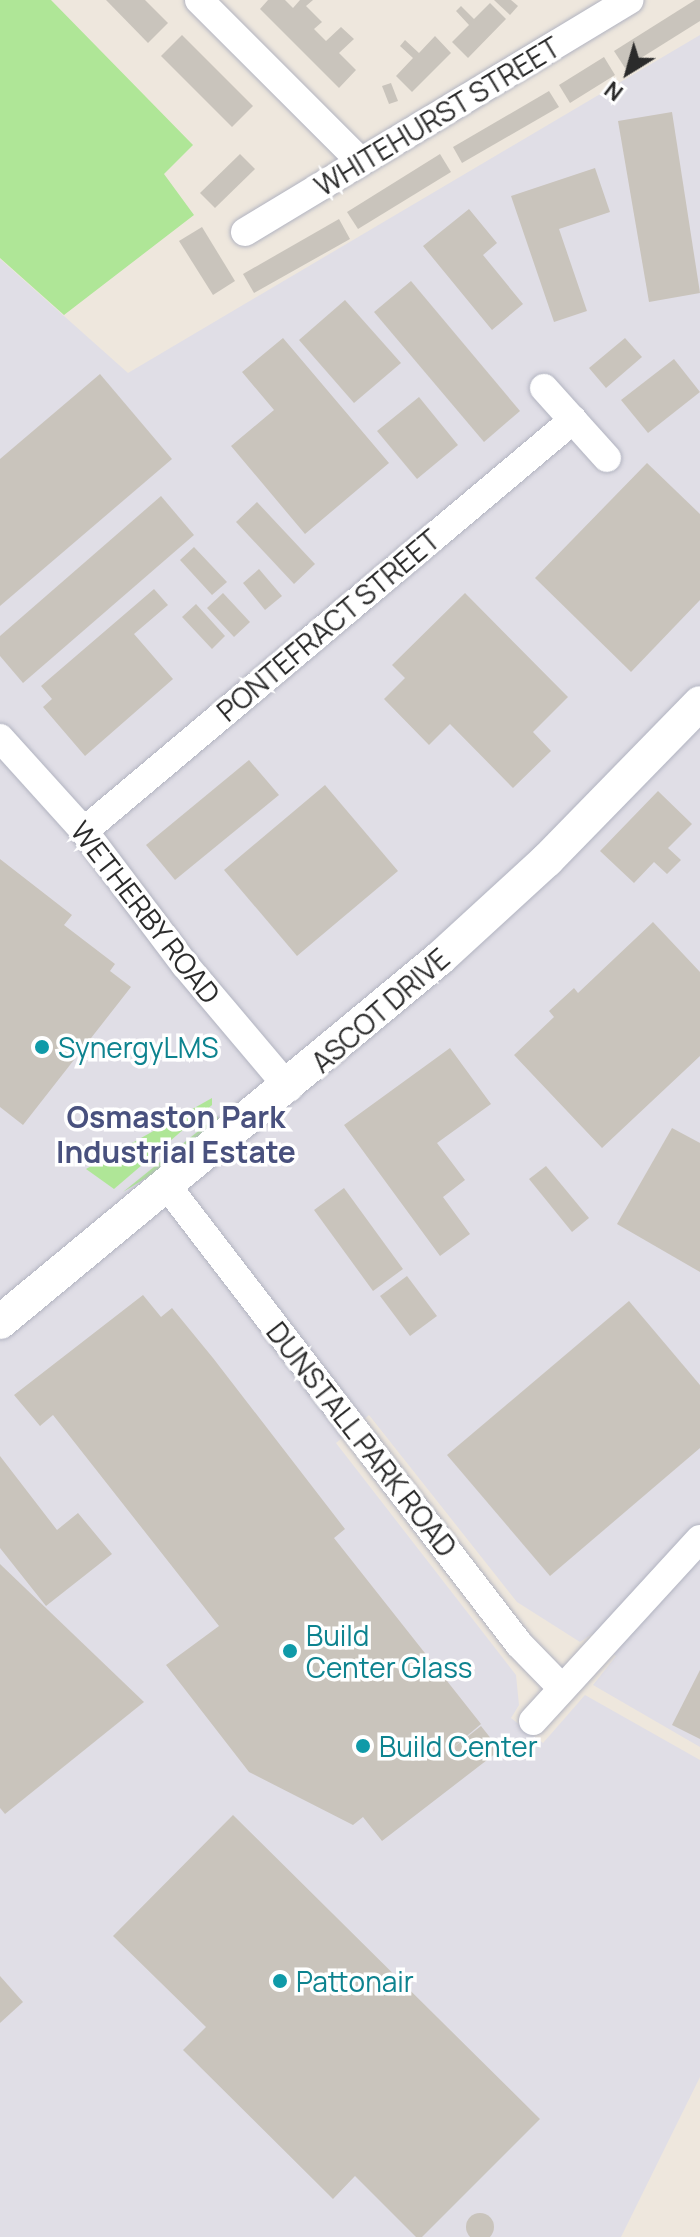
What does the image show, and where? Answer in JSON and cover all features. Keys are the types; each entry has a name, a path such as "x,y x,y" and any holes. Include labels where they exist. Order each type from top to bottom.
{"street":[{"path":"199,0 360,161"},
{"name":"WHITEHURST STREET","path":"245,232 620,2"},
{"path":"544,388 607,458"},
{"name":"PONTEFRACT STREET","path":"84,831 573,420"},
{"name":"ASCOT DRIVE","path":"0,1322 289,1088 547,860 700,703"},
{"name":"WETHERBY ROAD","path":"0,738 84,831 185,965 289,1088"},
{"name":"DUNSTALL PARK ROAD","path":"168,1187 519,1644 561,1687"},
{"path":"533,1721 700,1539"}],"shaded area":[{"name":"Osmaston Park Industrial Estate","path":"700,35 700,1747 593,1685 616,1656 592,1634 580,1642 517,1602 369,1415 336,1443 516,1675 519,1705 511,1718 543,1743 585,1695 700,1760 700,2077 621,2237 0,2237 0,259 128,373"}],"green space":[{"path":"0,0 51,0 193,145 164,174 194,215 64,315 0,258"},
{"path":"212,1098 212,1105 114,1189 86,1169"},
{"path":"217,1116 220,1121 161,1169 123,1192"}],"building":[{"path":"106,0 145,0 168,23 148,43"},
{"path":"268,0 285,0 293,8 300,0 313,0 306,6 322,22 314,29 326,41 341,27 354,39 339,53 356,70 339,88 260,9"},
{"path":"494,0 511,0 518,6 510,15"},
{"path":"695,0 700,0 700,21 625,68 614,51"},
{"path":"490,3 506,19 468,58 452,42 469,25 456,11 461,6 474,19"},
{"path":"182,35 253,106 232,127 161,56"},
{"path":"435,36 451,53 412,92 396,76 413,58 400,46 405,40 419,53"},
{"path":"604,57 615,75 570,103 559,85"},
{"path":"391,83 398,101 389,104 382,86"},
{"path":"549,91 559,107 462,163 453,147"},
{"path":"672,112 700,293 649,302 618,121"},
{"path":"240,154 255,169 215,208 200,193"},
{"path":"440,154 451,172 358,229 347,212"},
{"path":"595,168 610,212 559,229 587,311 554,322 511,196"},
{"path":"469,209 497,243 483,255 523,304 492,330 423,246"},
{"path":"339,219 350,239 254,293 243,274"},
{"path":"202,227 235,281 213,295 179,241"},
{"path":"411,281 520,411 484,442 374,312"},
{"path":"345,300 401,363 354,403 299,340"},
{"path":"283,338 389,463 305,534 231,446 274,410 242,372"},
{"path":"625,338 642,357 606,388 589,368"},
{"path":"674,359 700,392 648,433 621,400"},
{"path":"100,374 172,459 0,606 0,459"},
{"path":"419,397 458,445 417,479 377,431"},
{"path":"647,463 700,514 700,600 631,672 535,578"},
{"path":"161,496 194,535 23,683 0,656 0,636"},
{"path":"257,502 315,564 294,584 236,522"},
{"path":"194,547 227,582 212,595 180,560"},
{"path":"259,569 282,596 265,610 243,583"},
{"path":"154,589 168,605 134,634 173,679 85,756 43,707 52,699 41,686"},
{"path":"223,593 250,622 234,637 207,608"},
{"path":"465,593 568,697 533,732 551,751 513,788 450,724 429,745 384,699 405,678 392,665"},
{"path":"196,604 225,636 212,649 182,617"},
{"path":"249,760 279,795 175,880 146,845"},
{"path":"325,785 398,871 297,956 224,870"},
{"path":"658,791 692,824 668,848 681,860 667,874 654,862 634,883 600,851"},
{"name":"SynergyLMS","path":"0,859 72,915 64,925 115,964 110,971 131,987 23,1125 0,1107"},
{"path":"653,922 700,972 700,1056 602,1148 514,1055 554,1017 549,1011 574,988 578,993"},
{"path":"450,1048 491,1104 437,1143 465,1180 443,1197 470,1234 440,1256 344,1125"},
{"path":"672,1128 700,1143 700,1272 617,1224"},
{"path":"546,1166 589,1218 572,1232 529,1179"},
{"path":"344,1188 403,1269 373,1291 314,1210"},
{"path":"407,1276 437,1316 410,1336 380,1296"},
{"path":"143,1295 161,1317 172,1308 213,1358 345,1529 334,1538 481,1724 448,1752 481,1726 500,1750 382,1841 363,1817 353,1825 249,1772 166,1665 219,1626 53,1415 40,1426 14,1395"},
{"path":"629,1301 700,1385 700,1448 550,1576 447,1455"},
{"path":"0,1456 57,1530 78,1513 112,1554 46,1606 0,1548"},
{"path":"0,1564 144,1702 5,1814 0,1808"},
{"path":"700,1670 700,1739 672,1725"},
{"name":"Pattonair","path":"233,1815 540,2119 422,2237 416,2237 355,2176 333,2199 183,2050 206,2027 113,1936"},
{"path":"0,1976 23,2002 0,2023"},
{"path":"480,2213 490,2217 494,2227 490,2237 480,2241 470,2237 466,2227 470,2217"}],"place":[{"name":"SynergyLMS","path":"42,1047"},
{"name":"Build Center Glass","path":"290,1651"},
{"name":"Build Center","path":"363,1746"},
{"name":"Pattonair","path":"280,1981"}],"district":[{"name":"Osmaston Park Industrial Estate","path":"176,1134"}]}
